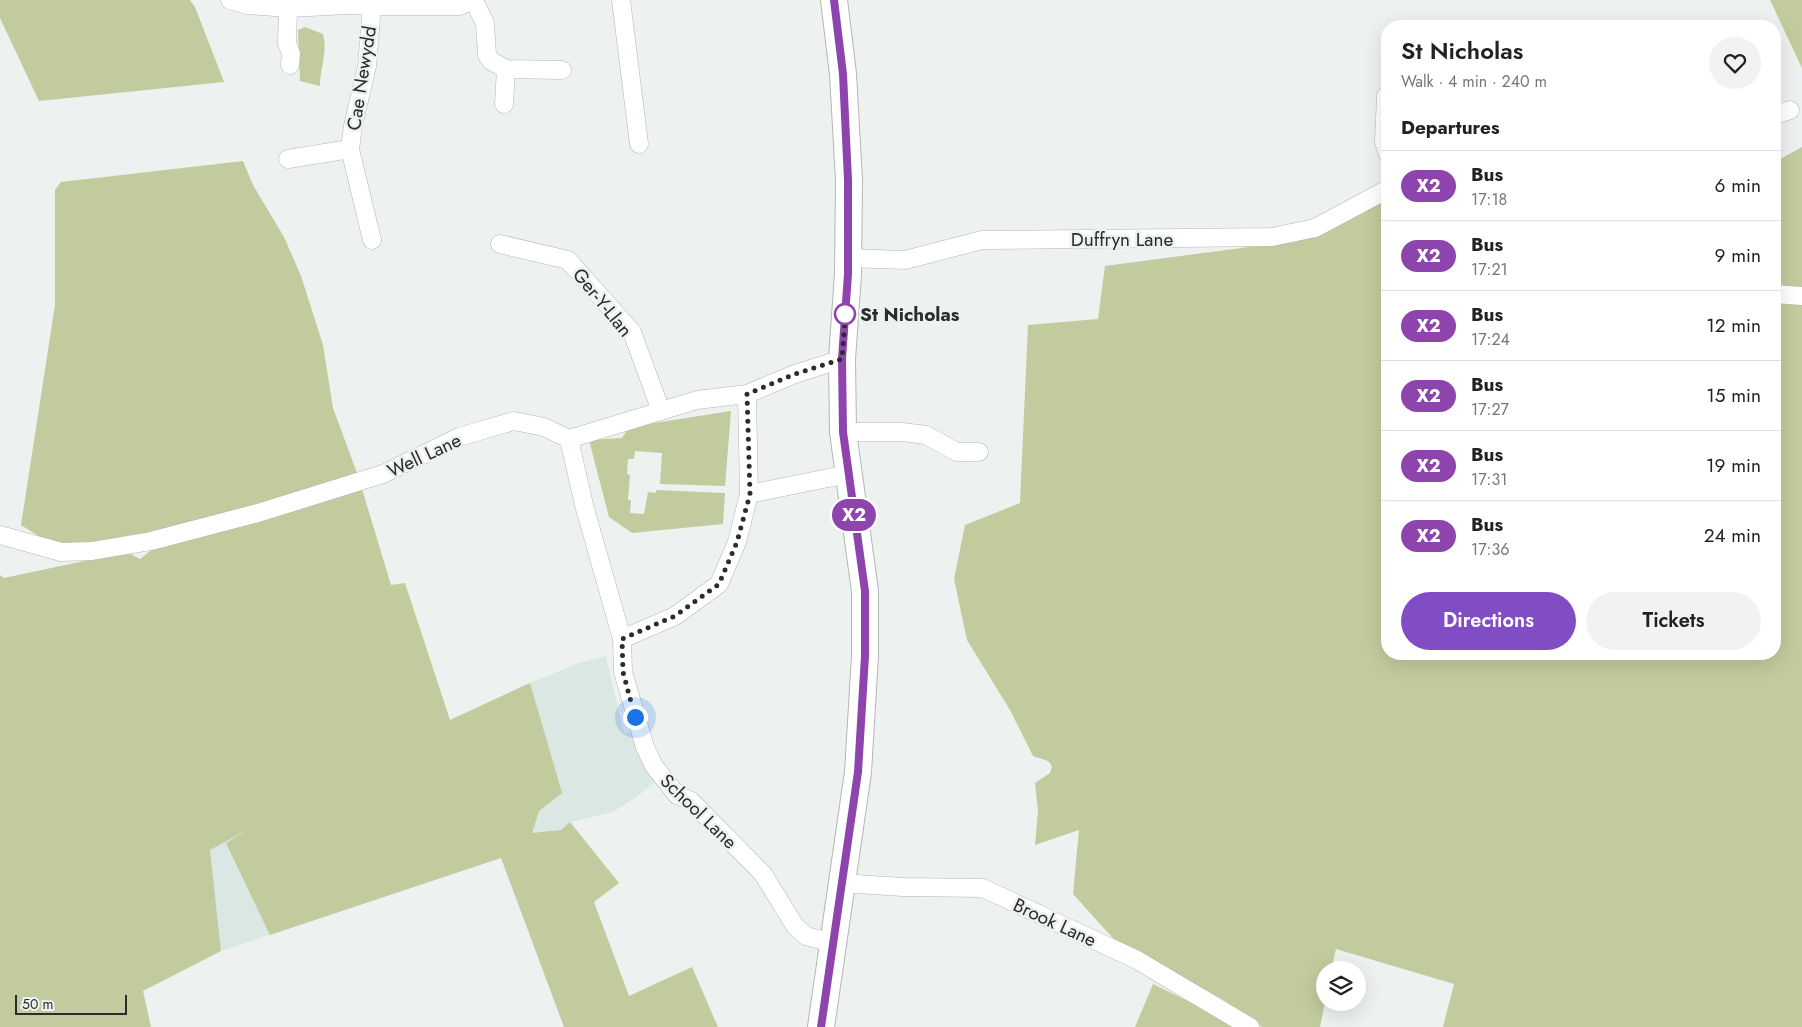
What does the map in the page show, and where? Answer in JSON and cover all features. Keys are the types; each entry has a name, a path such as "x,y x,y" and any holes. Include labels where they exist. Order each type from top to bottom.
{"main road":[{"path":"821,1027 858,772 865,656 865,591 843,432 842,359 848,258 846,123 834,0"}],"street":[{"name":"Cae Newydd","path":"230,0 247,5 288,8 348,5 459,6 475,0 487,28 487,55 492,61 506,70"},
{"path":"621,0 640,144"},
{"name":"Cae Newydd","path":"372,6 367,66 353,126 350,149 372,240"},
{"path":"288,8 290,65"},
{"path":"504,104 506,70 562,70"},
{"name":"Cae Newydd","path":"288,159 350,149"},
{"name":"Duffryn Lane","path":"848,258 905,260 982,240 1272,237 1315,228 1381,193"},
{"name":"Ger-Y-Llan","path":"500,244 568,260 632,332 660,412"},
{"path":"1781,294 1802,296"},
{"path":"569,439 697,400 747,394 795,374 842,359"},
{"path":"622,639 675,616 719,584 737,542 750,494 747,394"},
{"name":"Well Lane","path":"0,535 61,552 92,551 151,541 249,515 383,474 459,437 514,421 544,428 569,439"},
{"path":"843,432 926,435 957,452 979,452"},
{"name":"School Lane","path":"569,439 584,505 622,639 623,672 645,747 654,766 677,795 691,801 763,874 795,926 806,936 833,943"},
{"path":"750,494 848,474"},
{"name":"Brook Lane","path":"841,883 903,887 983,888 1137,960 1250,1027"}],"shaded area":[{"path":"606,656 624,734 633,732 655,782 638,796 613,812 570,822 561,830 548,832 501,858 221,951 210,850 450,720 530,683 579,663"}],"green space":[{"path":"0,0 190,0 195,7 224,82 39,101 0,18"},
{"path":"1770,0 1802,0 1802,68 1781,20"},
{"path":"305,27 323,34 325,47 320,86 300,81 298,30"},
{"path":"1802,147 1802,287 1781,285 1781,159"},
{"path":"243,161 253,185 284,237 301,276 323,345 333,408 357,473 251,508 114,545 76,548 40,537 21,525 55,305 55,190 61,182"},
{"path":"1381,200 1381,660 1781,660 1781,301 1802,302 1802,1027 1443,1027 1454,984 1336,949 1333,961 1316,961 1316,1011 1323,1011 1320,1027 1262,1027 1222,999 1121,947 1073,894 1079,830 1035,845 1038,811 1035,783 1050,773 1052,766 1048,761 1033,756 1010,710 967,640 954,579 965,525 1020,503 1028,325 1098,319 1105,266 1279,243"},
{"path":"731,411 725,486 660,484 662,453 635,451 634,459 628,459 627,474 630,475 628,500 631,500 630,513 644,514 648,492 656,493 656,490 725,493 723,524 632,533 609,517 589,440 622,438 629,427"},
{"path":"362,489 391,585 405,583 450,720 530,683 562,793 539,811 532,833 561,830 570,822 619,883 594,902 629,996 692,967 718,1027 564,1027 501,858 270,935 226,843 247,830 210,850 221,951 143,991 151,1027 0,1027 0,575 4,578 127,552 140,559 154,548 301,509"},
{"path":"1153,984 1241,1027 1135,1027"}],"bus line":[{"name":"X2","path":"821,1027 858,772 865,656 865,591 843,432 842,359 848,274 849,218 843,74 834,0"}],"place":[{"name":"St Nicholas","path":"845,314"}],"route":[{"path":"635,717 623,672 622,639 675,616 719,584 737,542 750,494 747,394 795,374 842,359 846,308 845,314"}]}
